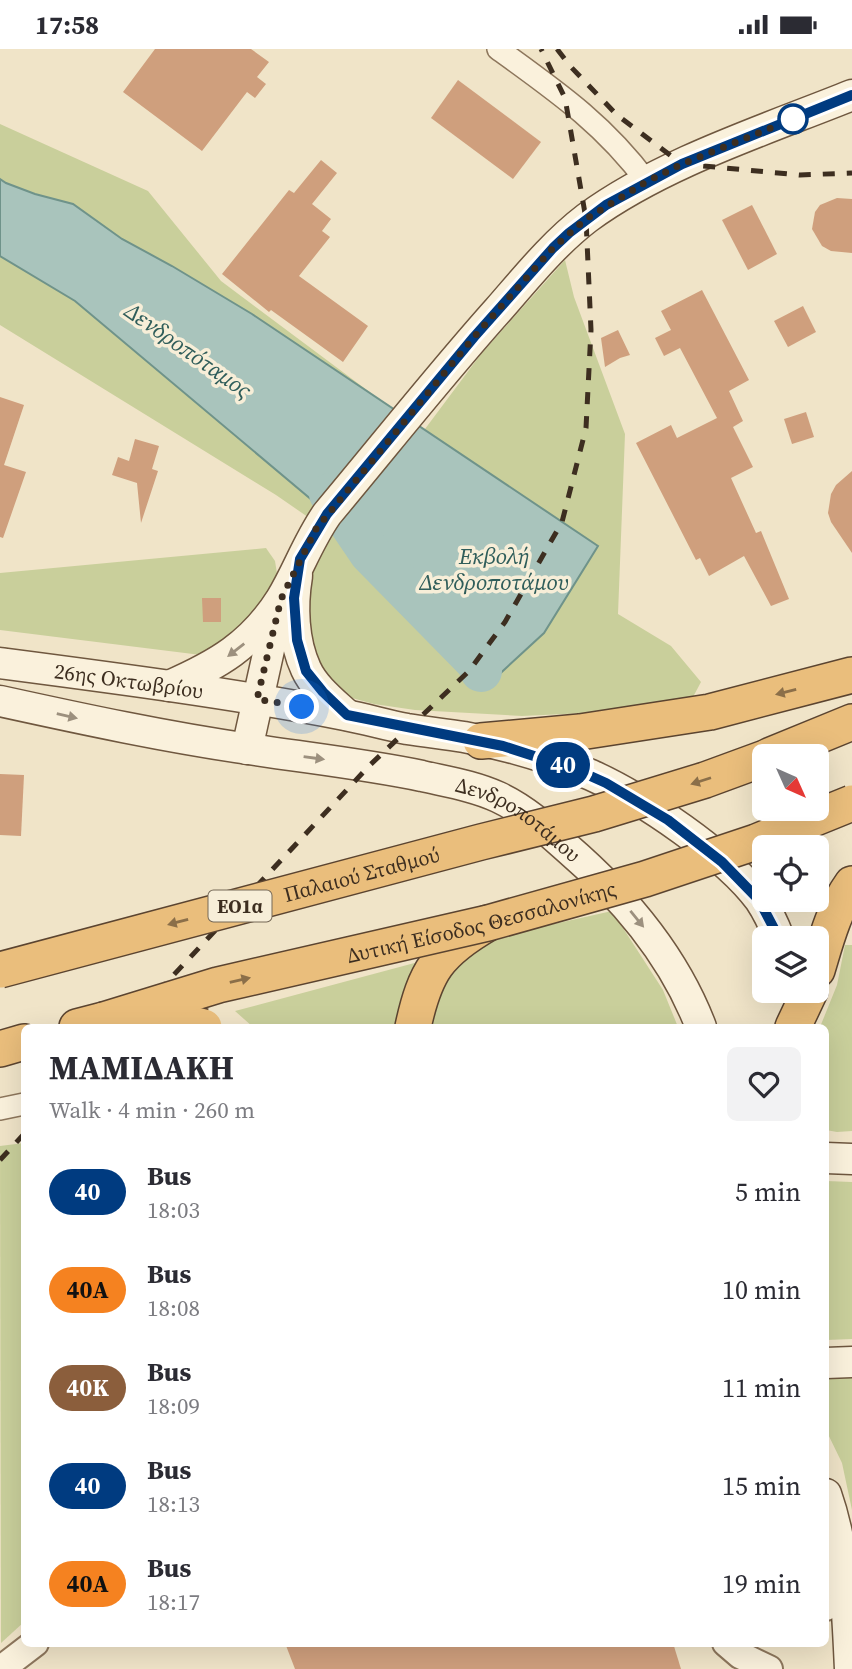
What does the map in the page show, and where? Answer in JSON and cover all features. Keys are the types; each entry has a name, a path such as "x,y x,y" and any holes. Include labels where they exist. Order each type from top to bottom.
{"highway":[{"path":"481,741 594,730 710,712 852,675"},
{"name":"ΕΟ1α","path":"799,744 852,722"},
{"name":"Παλαιού Σταθμού","path":"0,970 594,814 752,763"},
{"name":"Δυτική Είσοδος Θεσσαλονίκης","path":"90,1023 218,985 488,923 645,879 756,842 852,803"},
{"path":"829,933 842,898 852,884"},
{"path":"414,1024 428,975 444,955 464,937 488,923"},
{"path":"794,1024 804,1003"},
{"path":"90,1023 168,1019 190,1024"},
{"path":"0,1049 21,1043"}],"main road":[{"path":"169,686 200,673 237,650 254,635 281,599 300,559 327,514 553,248 586,219 646,182 682,164 852,95"},
{"path":"300,559 294,598 297,640 306,671 347,715"},
{"path":"247,749 281,599"},
{"name":"26ης Οκτωβρίου","path":"0,663 257,699"},
{"path":"257,699 481,741 520,750 592,776 668,820 722,862 750,888 768,912 774,926"},
{"name":"26ης Οκτωβρίου","path":"0,701 80,719 247,749"},
{"name":"Δενδροποτάμου","path":"247,749 370,765 465,785 499,798 528,814 583,862 633,914 671,968 699,1024"},
{"path":"785,1024 789,1003"},
{"path":"829,1363 852,1362"},
{"path":"828,1669 843,1557 829,1503"},
{"path":"836,1603 850,1669"}],"street":[{"path":"498,49 601,128 625,153 646,182"},
{"path":"0,1109 21,1105"},
{"path":"1,1669 30,1647"},
{"path":"723,1647 723,1669"},
{"path":"729,1647 769,1669"}],"green space":[{"path":"0,124 148,191 221,281 383,402 425,429 481,354 565,260 574,297 625,434 618,614 671,646 701,682 693,697 586,713 522,716 415,710 374,704 352,698 323,677 306,627 313,572 331,533 276,495 0,325"},
{"path":"266,548 275,561 278,580 252,623 201,655 0,630 0,573"},
{"path":"612,911 663,990 677,1024 250,1024 235,1011 463,950 491,938"},
{"path":"845,945 852,945 852,1131 837,1132 829,1131 829,1024 821,1024 837,985"},
{"path":"21,1143 21,1625 1,1643 0,1146"},
{"path":"829,1181 852,1182 852,1339 829,1340"},
{"path":"852,1374 852,1510 842,1463 829,1436 829,1375"}],"water":[{"name":"Εκβολή Δενδροποτάμου","path":"0,179 35,194 73,204 122,239 252,314 598,546 544,633 492,681 394,569 75,301 0,256"}],"building":[{"path":"155,49 251,49 269,62 257,77 266,84 255,98 247,92 202,151 123,92"},
{"path":"458,80 541,142 513,179 431,118"},
{"path":"321,160 337,173 312,204 331,219 322,231 330,237 299,276 368,326 343,362 271,310 269,312 222,274 289,190 294,193"},
{"path":"837,198 852,199 852,253 831,251 822,246 812,229 815,212 820,205"},
{"path":"752,205 777,254 748,270 722,220"},
{"path":"702,290 749,380 729,391 743,421 733,427 753,467 731,478 756,533 761,531 789,599 771,606 744,556 709,576 700,558 696,560 636,443 671,425 677,438 717,418 680,348 664,356 655,338 671,330 661,311"},
{"path":"803,306 816,332 788,347 774,321"},
{"path":"618,330 630,355 605,367 601,338"},
{"path":"0,397 24,405 4,465 26,472 3,538 0,537"},
{"path":"806,412 814,437 792,444 784,419"},
{"path":"135,439 159,446 152,469 158,471 141,523 137,483 112,475 118,457 129,461"},
{"path":"852,471 852,553 828,513 831,494 836,485"},
{"path":"202,598 221,598 221,622 203,622"},
{"path":"0,774 24,775 21,836 0,835"},
{"path":"287,1647 674,1647 681,1669 295,1669"}],"waterway":[{"name":"Δενδροπόταμος","path":"330,494 370,553 477,662 481,671"}],"railway":[{"path":"128,1024 370,765 469,671 505,622 562,522 586,428 591,330 586,219 565,98 541,49"},
{"path":"557,49 617,115 682,164 800,175 852,173"},
{"path":"0,1160 21,1137"}],"bus line":[{"name":"40","path":"774,926 768,912 750,888 722,862 668,820 592,776 520,750 347,715 306,671 297,640 294,598 300,559 327,514 474,337 569,233 606,205 682,164 852,95"}],"route":[{"path":"302,707 257,699 281,599 316,529 411,412 553,248 586,219 628,192 682,164 803,115 793,119"}]}
